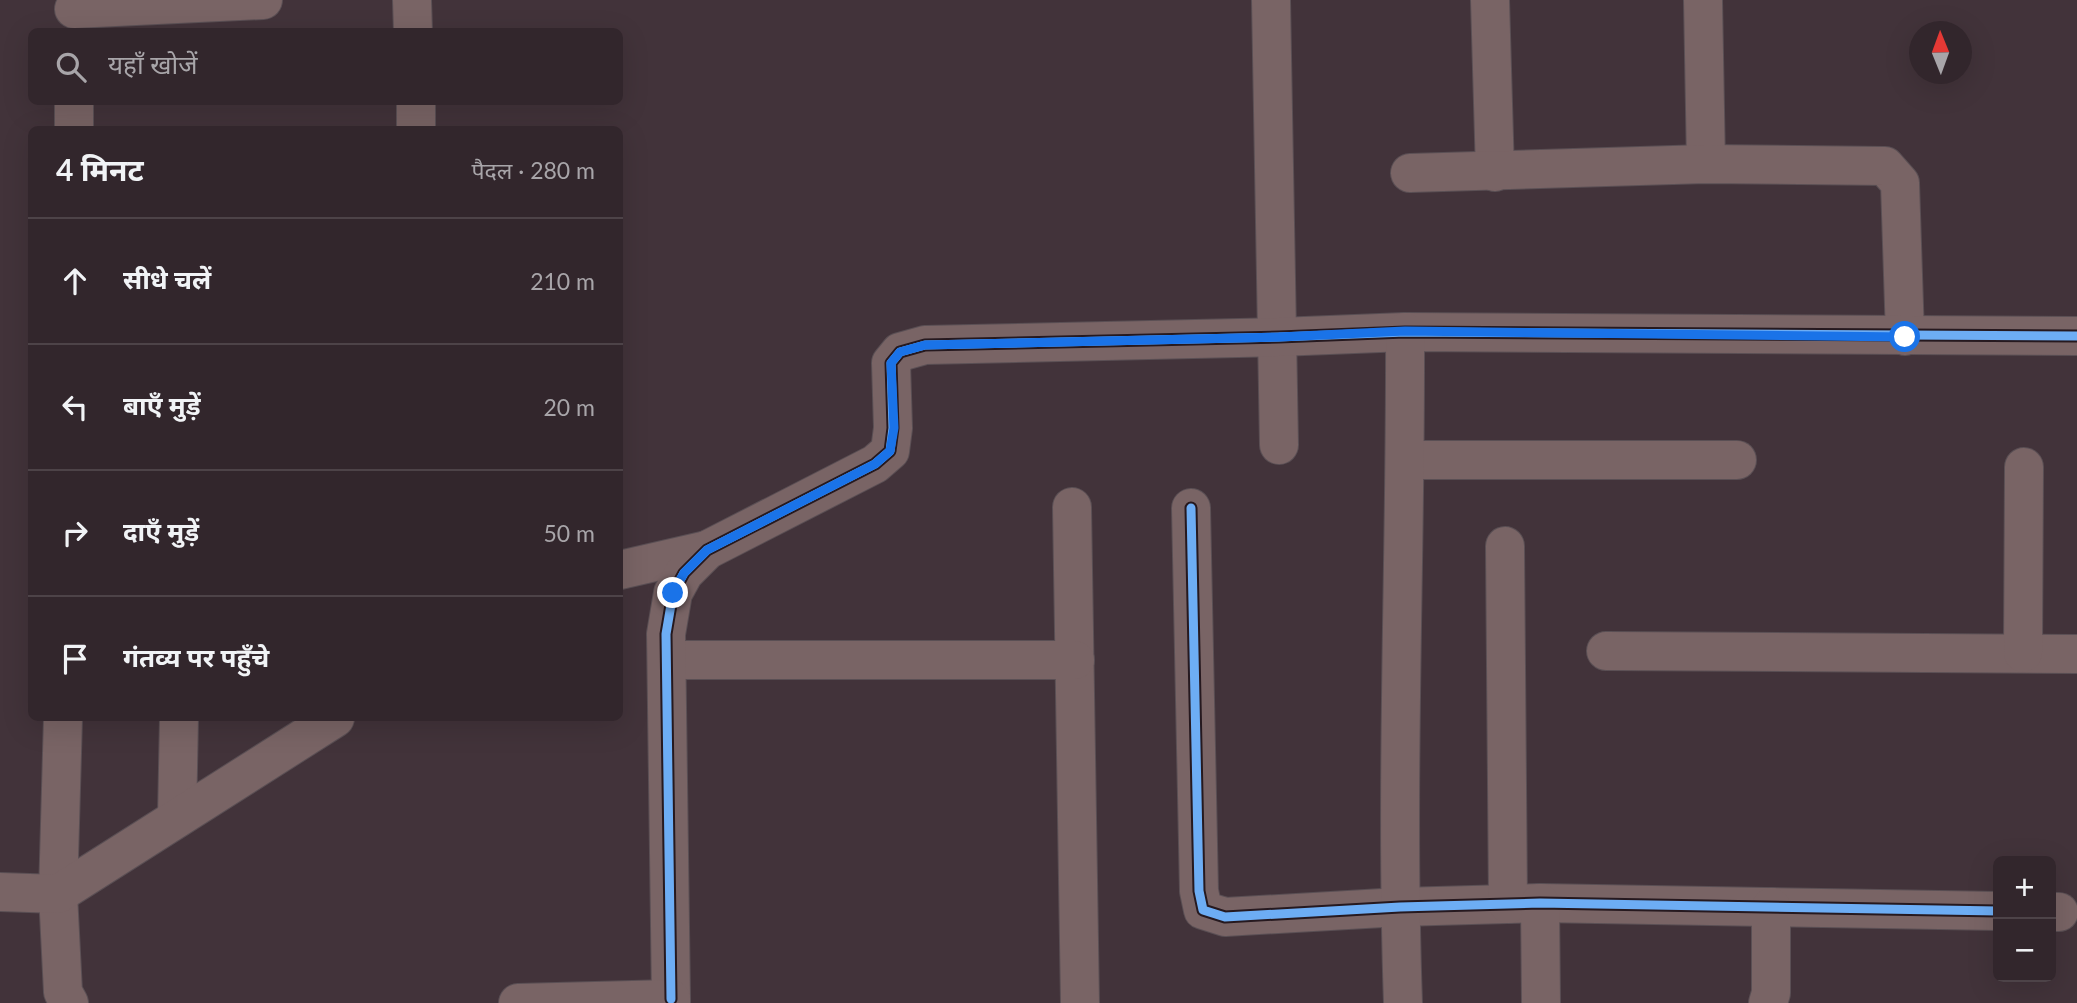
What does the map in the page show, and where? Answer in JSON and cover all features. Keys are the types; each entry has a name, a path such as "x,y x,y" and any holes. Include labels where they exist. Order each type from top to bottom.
{"street":[{"path":"74,13 263,0"},
{"path":"412,0 413,28"},
{"path":"1271,0 1279,445"},
{"path":"1490,0 1495,172"},
{"path":"1703,0 1706,164"},
{"path":"74,105 74,126"},
{"path":"416,105 416,126"},
{"path":"1410,173 1706,164 1885,166 1900,183 1905,337"},
{"path":"1403,1003 1399,907 1405,331"},
{"path":"623,569 707,550 875,464 890,451 894,428 891,363 900,352 925,345 1279,337 1405,331 1905,337 2077,336"},
{"path":"1405,460 1737,460"},
{"path":"2023,653 2024,467"},
{"path":"1072,506 1080,1003"},
{"path":"1191,508 1199,891 1203,910 1225,917 1399,907 1524,904 1993,911"},
{"path":"1505,546 1524,904 1541,1003"},
{"path":"518,1003 671,1001 666,634 673,593 684,573 707,550"},
{"path":"1606,651 2077,654"},
{"path":"667,660 1075,660"},
{"path":"63,721 58,894 64,992 69,1003"},
{"path":"177,818 179,721"},
{"path":"0,892 58,894 330,721"},
{"path":"1768,1003 1771,907"}],"cycle path":[{"path":"671,999 666,634 673,593 684,573 707,550 875,464 890,451 893,428 891,363 900,352 925,345 1405,332 2077,336"},
{"path":"1191,508 1199,891 1203,910 1225,917 1400,907 1540,903 1993,911"}],"route":[{"path":"673,593 684,573 707,550 875,464 890,451 894,428 891,363 900,352 925,345 1279,337 1405,331 1905,337"}]}
